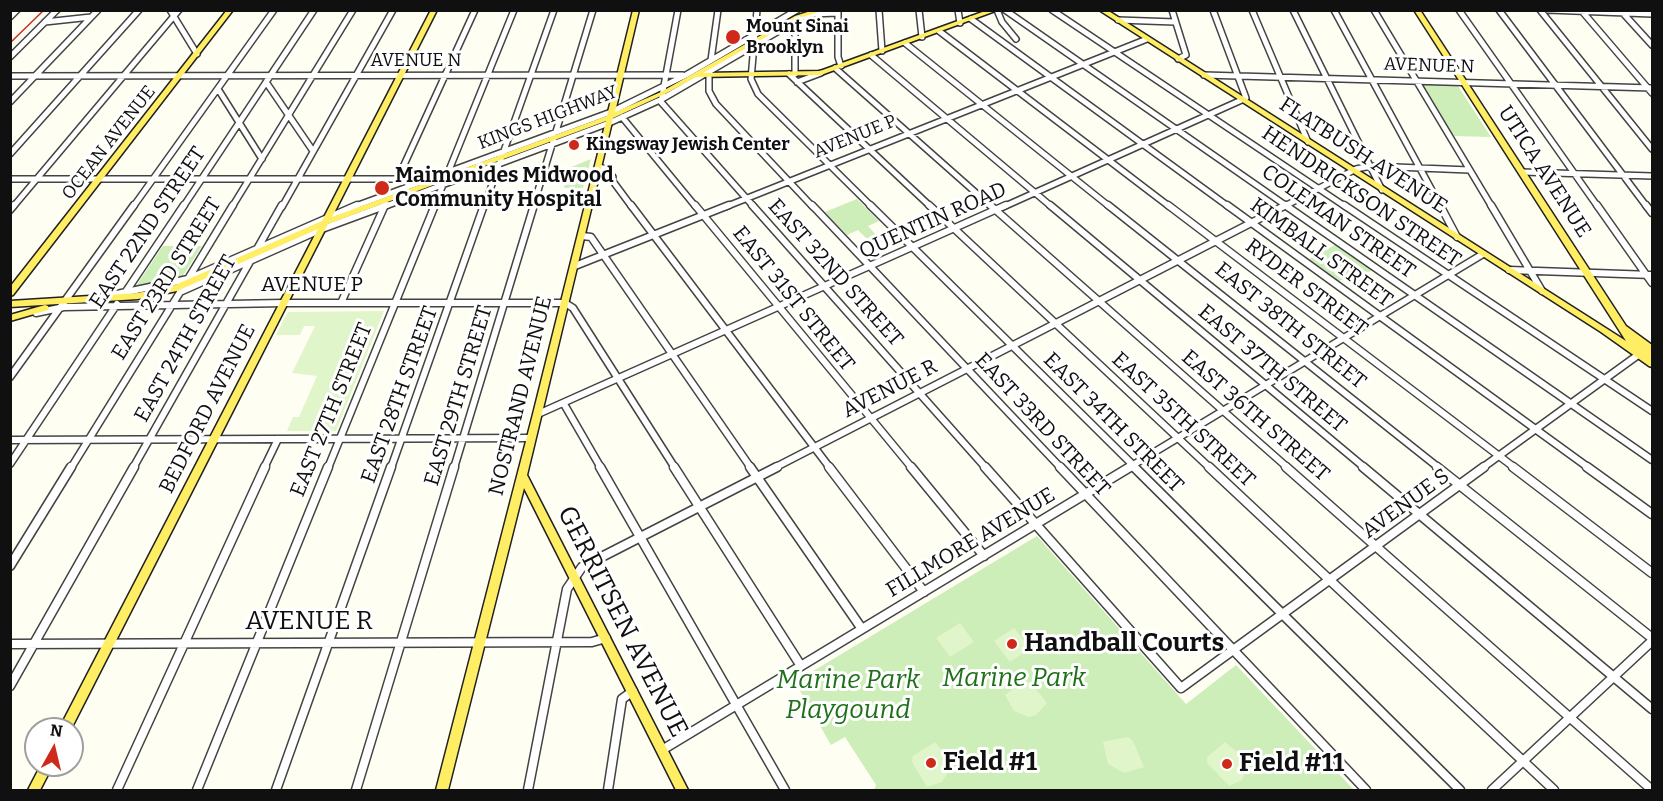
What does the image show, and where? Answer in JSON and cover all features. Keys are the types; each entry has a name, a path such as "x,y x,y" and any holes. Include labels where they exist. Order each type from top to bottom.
{"main road":[{"name":"OCEAN AVENUE","path":"10,293 230,10"},
{"name":"BEDFORD AVENUE","path":"71,717 434,10"},
{"name":"NOSTRAND AVENUE","path":"442,790 538,414 636,10"},
{"name":"KINGS HIGHWAY","path":"755,40 799,10"},
{"path":"799,10 811,14"},
{"name":"KINGS HIGHWAY","path":"62,305 123,295 155,294 184,285 326,222 554,140 610,117 663,93 690,75 797,17 822,10"},
{"name":"AVENUE N","path":"690,75 794,77 820,73 996,10"},
{"name":"FLATBUSH AVENUE","path":"1102,10 1604,330 1653,364"},
{"name":"UTICA AVENUE","path":"1417,10 1622,326 1638,355"},
{"name":"AVENUE P","path":"10,304 62,305"},
{"path":"11,318 62,305"},
{"path":"1622,326 1652,353"},
{"name":"FLATBUSH AVENUE","path":"1604,330 1652,353"},
{"name":"GERRITSEN AVENUE","path":"522,474 682,790"}],"street":[{"path":"10,17 17,10"},
{"path":"10,57 57,10"},
{"path":"10,102 98,10"},
{"path":"10,154 139,10"},
{"path":"170,10 197,54"},
{"path":"10,210 179,10"},
{"path":"10,376 274,10"},
{"name":"EAST 22ND STREET","path":"10,464 314,10"},
{"name":"EAST 23RD STREET","path":"10,566 353,10"},
{"name":"EAST 24TH STREET","path":"10,686 393,10"},
{"path":"398,178 475,10"},
{"name":"EAST 27TH STREET","path":"197,790 514,10"},
{"name":"EAST 28TH STREET","path":"276,790 554,10"},
{"name":"EAST 29TH STREET","path":"356,790 593,10"},
{"path":"663,93 678,10"},
{"path":"711,60 718,10"},
{"path":"752,75 758,10"},
{"path":"879,10 882,51"},
{"path":"919,10 922,37"},
{"path":"958,10 960,23"},
{"path":"996,10 1002,22 1016,39"},
{"name":"COLEMAN STREET","path":"1005,10 1653,460"},
{"name":"HENDRICKSON STREET","path":"1052,10 1653,411"},
{"path":"1172,10 1186,55 1178,59"},
{"path":"1213,10 1246,98 1242,100"},
{"path":"1252,10 1308,142"},
{"path":"1293,10 1383,190"},
{"path":"1335,10 1457,237"},
{"path":"1374,10 1542,291"},
{"path":"1459,10 1649,274 1653,283"},
{"path":"1499,10 1653,213"},
{"path":"1540,10 1653,149"},
{"path":"1548,10 1653,14"},
{"path":"1581,11 1651,90"},
{"path":"811,14 838,12 838,67"},
{"path":"1622,12 1653,45"},
{"name":"KINGS HIGHWAY","path":"690,75 711,60 811,14"},
{"path":"45,22 92,17"},
{"name":"KIMBALL STREET","path":"971,19 1653,514"},
{"path":"1118,20 1176,22"},
{"path":"794,77 795,22"},
{"name":"RYDER STREET","path":"939,31 1653,573"},
{"name":"AVENUE P","path":"574,266 1147,39"},
{"name":"KINGS HIGHWAY","path":"610,117 622,117 663,93 706,75 755,40"},
{"name":"EAST 38TH STREET","path":"905,43 1653,639"},
{"name":"EAST 37TH STREET","path":"871,55 1653,709"},
{"name":"EAST 36TH STREET","path":"838,67 909,134 1652,790"},
{"name":"AVENUE N","path":"10,76 690,75"},
{"name":"EAST 33RD STREET","path":"706,75 709,91 716,104 1365,790"},
{"name":"EAST 34TH STREET","path":"752,75 755,90 1460,790"},
{"name":"AVENUE N","path":"1204,75 1556,85 1651,90"},
{"name":"EAST 35TH STREET","path":"794,77 1554,790"},
{"path":"266,82 313,151"},
{"path":"218,89 262,159"},
{"name":"EAST 32ND STREET","path":"663,93 661,102 1181,688"},
{"name":"QUENTIN ROAD","path":"538,414 673,356 1242,100"},
{"name":"EAST 31ST STREET","path":"622,117 984,556"},
{"name":"AVENUE R","path":"575,576 582,567 1353,171 1371,166 1469,170"},
{"path":"599,167 603,174 612,180 924,592"},
{"path":"1522,172 1653,176"},
{"path":"10,179 398,178 430,180"},
{"name":"KINGS HIGHWAY","path":"386,200 430,180 446,179"},
{"path":"341,303 386,200"},
{"path":"582,236 591,237 862,629"},
{"name":"FILLMORE AVENUE","path":"662,750 1483,254"},
{"path":"1509,270 1649,274"},
{"name":"AVENUE P","path":"62,305 116,307 284,303 565,303"},
{"path":"565,303 573,308 801,666"},
{"path":"1638,355 1652,353"},
{"name":"AVENUE S","path":"1181,688 1638,355"},
{"path":"564,404 784,790"},
{"path":"10,440 532,438"},
{"path":"117,790 278,439"},
{"path":"528,790 567,588 575,576"},
{"name":"AVENUE R","path":"10,644 596,642 606,638"},
{"path":"1492,790 1653,639"},
{"path":"608,790 622,699 633,691"}],"green space":[{"path":"1422,84 1458,86 1491,137 1454,136"},
{"path":"591,159 583,188 564,188 569,168"},
{"path":"857,199 879,221 868,226 879,238 869,241 858,230 847,235 825,212"},
{"path":"1335,245 1372,270 1364,275 1378,285 1368,291 1348,277 1339,281 1309,259"},
{"path":"163,246 202,246 182,277 136,286"},
{"path":"384,311 336,431 287,431 293,417 299,417 317,376 292,373 315,326 304,326 300,335 276,335 288,312"},
{"name":"Marine Park","path":"1037,536 1186,704 1236,665 1354,790 874,790 876,785 845,737 831,745 795,682"},
{"path":"960,623 974,642 950,657 936,638"},
{"name":"Handball Courts","path":"1014,628 1030,648 1010,662 994,641"},
{"path":"1025,681 1030,682 1047,703 1036,715 1029,717 1014,711 1005,695"},
{"path":"1128,737 1133,741 1144,767 1124,773 1108,764 1103,742"},
{"name":"Field #1","path":"935,742 947,757 949,770 942,782 927,787 912,762 913,756"},
{"name":"Field #11","path":"1225,742 1241,755 1247,769 1242,780 1229,786 1207,763 1207,757"}],"railway":[{"path":"10,43 44,10"}],"place":[{"name":"Mount Sinai Brooklyn","path":"733,37"},
{"name":"Kingsway Jewish Center","path":"574,145"},
{"name":"Maimonides Midwood Community Hospital","path":"382,188"},
{"name":"Handball Courts","path":"1012,644"},
{"name":"Field #1","path":"931,763"},
{"name":"Field #11","path":"1227,764"}],"park label":[{"name":"Marine Park Playgound","path":"848,696"}]}
